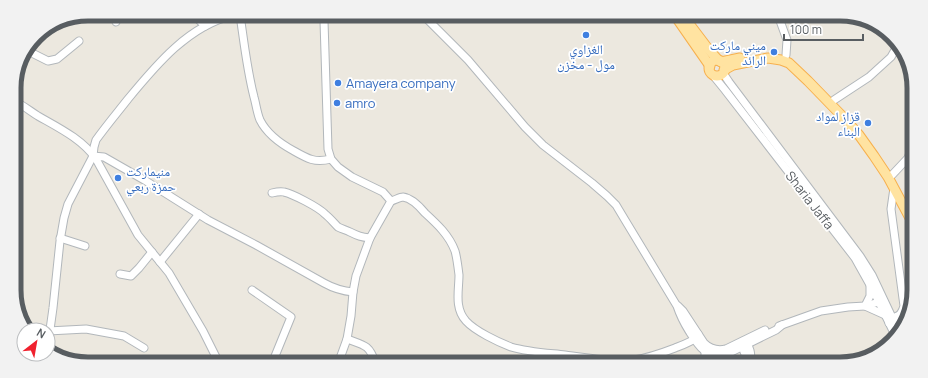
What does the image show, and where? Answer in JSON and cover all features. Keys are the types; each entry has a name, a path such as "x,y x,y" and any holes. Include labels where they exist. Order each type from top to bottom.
{"main road":[{"path":"679,21 711,70 717,76 719,76 722,66"},
{"path":"687,21 722,66"},
{"path":"722,66 763,54 776,53 786,55 797,62 834,100 862,133 877,153 907,202"},
{"path":"711,70 714,61 722,66 768,58 789,63 859,135 888,177 894,182 907,211"}],"street":[{"path":"200,21 205,26"},
{"path":"51,322 60,238 68,204 93,156 96,140 148,74 167,55 185,39 216,21"},
{"path":"241,21 251,86 261,120 267,130 276,140 286,147 311,160 321,162 331,159"},
{"path":"324,21 328,149 331,159 338,167 352,177 383,192 391,201"},
{"path":"429,21 468,60 525,127 543,145 592,183 616,205 677,306 679,314 701,349 705,352 716,356 725,355 744,344 776,330 782,325 821,311 865,306 882,302"},
{"path":"780,21 786,40 786,55"},
{"path":"31,53 48,61 57,59 79,41"},
{"path":"834,100 869,77 891,57 895,50"},
{"name":"Sharia Jaffa","path":"722,66 728,82 860,256 872,275 882,302 892,322"},
{"name":"Sharia Jaffa","path":"711,70 801,189 839,236 855,258 882,302"},
{"path":"21,105 86,146 138,235 169,273 216,357"},
{"path":"93,156 104,157 146,181 198,214 329,286 344,291 353,292"},
{"path":"865,306 873,309 892,322 902,312 904,306 891,209 894,182 907,160"},
{"path":"272,193 277,191 295,196 324,212 341,229 359,237 370,238"},
{"path":"340,357 352,316 353,292 356,276 370,238 391,201 403,198 418,205 450,239 458,262 459,309 466,321 476,330 511,347 525,350 589,357"},
{"path":"160,262 198,214"},
{"path":"60,238 85,246"},
{"path":"120,274 131,276 140,268 152,252"},
{"path":"865,306 870,296 870,284"},
{"path":"252,290 291,317 275,357"},
{"path":"56,331 86,329 124,336 144,348"},
{"path":"650,357 675,348 694,336"},
{"path":"694,336 708,346 720,350 744,344"},
{"path":"346,339 367,346 373,357"},
{"path":"744,344 745,354 747,357"},
{"path":"705,352 705,357"}],"place":[{"name":"الغزاوي مول - مخزن","path":"586,35"},
{"name":"ميني ماركت الرائد","path":"774,52"},
{"name":"Amayera company","path":"338,83"},
{"name":"amro","path":"337,103"},
{"name":"قزاز لمواد البناء","path":"868,123"},
{"name":"منيماركت حمزة ربعي","path":"118,178"}]}
